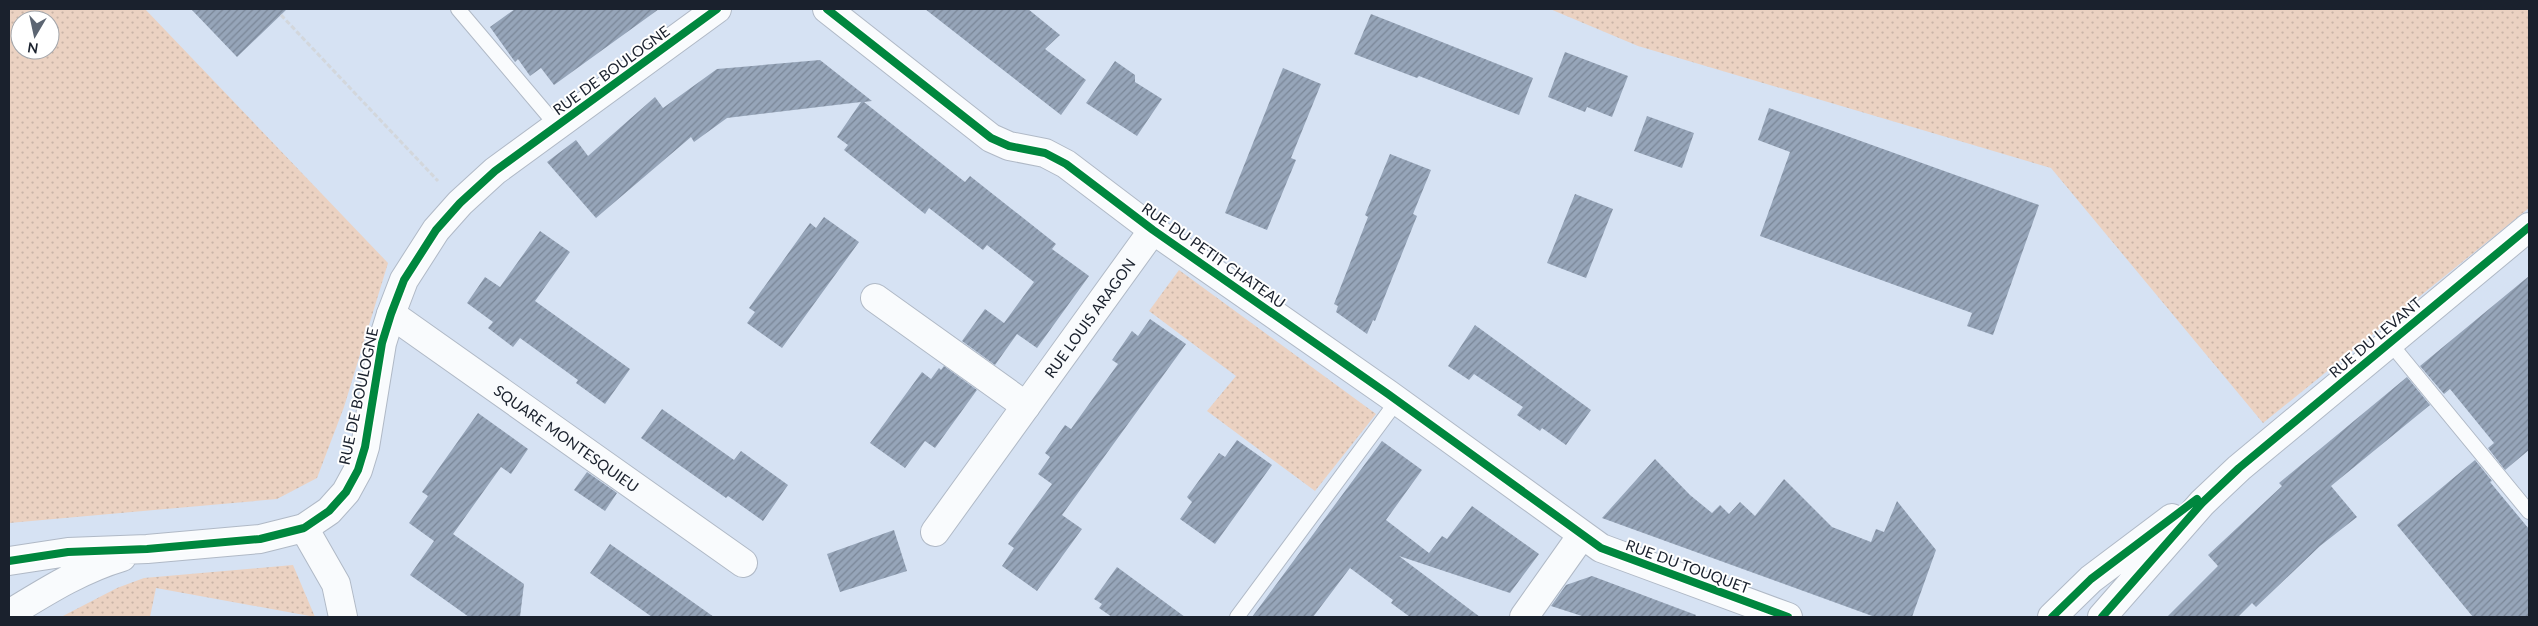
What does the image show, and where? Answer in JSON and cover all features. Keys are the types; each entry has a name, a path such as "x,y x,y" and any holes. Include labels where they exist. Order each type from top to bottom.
{"street":[{"name":"RUE DE BOULOGNE","path":"9,561 68,552 147,549 260,539 304,528 329,511 346,492 358,470 365,447 382,343 404,280 418,256 460,203 495,171 717,9"},
{"name":"RUE DU PETIT CHATEAU","path":"827,9 991,138 1009,146 1044,153 1056,158 1153,230 1397,401 1582,535"},
{"name":"RUE DU LEVANT","path":"2052,617 2091,579 2239,468 2529,227"},
{"name":"RUE LOUIS ARAGON","path":"936,532 1153,230"},
{"path":"875,298 1026,406"},
{"name":"SQUARE MONTESQUIEU","path":"391,314 743,563"},
{"name":"RUE DU LEVANT","path":"2102,617 2196,509 2239,468"},
{"path":"304,528 336,584 343,617"},
{"path":"1524,617 1582,535"},
{"name":"RUE DU TOUQUET","path":"1582,535 1601,548 1788,617"},
{"name":"RUE DE BOULOGNE","path":"9,614 37,596 102,563 147,549"}],"lane":[{"path":"458,9 557,126"},
{"path":"2390,343 2529,512"},
{"path":"1237,617 1397,401"}],"path":[{"path":"281,15 460,203"}],"shaded area":[{"path":"9,9 145,9 388,263 344,407 317,478 277,499 9,523"},
{"path":"1550,9 2529,9 2529,208 2263,423 2051,168 1638,46"},
{"path":"1179,270 1376,414 1315,491 1207,411 1236,376 1149,311"},
{"path":"293,565 315,617 156,588 150,617 61,617 117,588 144,578"}],"building":[{"path":"191,9 287,9 237,57"},
{"path":"515,9 659,9 554,85 541,68 530,76 518,59 515,62 490,27"},
{"path":"925,9 1028,9 1060,35 1045,49 1086,80 1061,115"},
{"path":"1371,14 1533,78 1519,115 1419,76 1417,78 1354,54"},
{"path":"1565,52 1628,76 1612,117 1587,107 1585,112 1548,97"},
{"path":"820,60 872,101 864,102 965,182 970,176 1056,244 1052,249 1089,276 1037,348 1017,334 995,365 962,341 985,309 1004,323 1034,282 987,245 983,250 929,208 925,214 844,150 848,145 837,137 861,102 727,118 694,142 691,137 596,218 547,162 576,140 588,156 655,97 663,108 717,69"},
{"path":"1115,61 1135,75 1135,82 1162,99 1137,136 1086,103"},
{"path":"1283,68 1321,84 1291,158 1296,160 1267,230 1225,213"},
{"path":"1769,108 2039,205 1993,335 1967,326 1972,313 1760,236 1790,152 1758,140"},
{"path":"1647,116 1694,133 1682,168 1634,151"},
{"path":"1390,154 1431,170 1413,214 1417,216 1375,321 1373,320 1367,334 1336,312 1338,306 1334,304 1368,217 1365,215"},
{"path":"1575,194 1613,209 1586,278 1547,263"},
{"path":"824,217 859,242 782,348 747,323 755,312 749,308 810,223 816,228"},
{"path":"540,231 570,252 535,301 630,369 605,404 576,383 578,380 520,338 513,347 488,328 493,322 467,303 485,277 500,287"},
{"path":"2529,276 2529,450 2505,470 2488,448 2494,443 2450,389 2444,394 2420,366"},
{"path":"1150,319 1186,344 1062,515 1082,529 1037,591 1002,566 1014,548 1008,544 1052,484 1038,474 1050,457 1045,453 1065,425 1071,429 1118,364 1112,360 1132,331 1138,336"},
{"path":"1475,325 1591,410 1566,445 1542,428 1540,431 1517,415 1523,407 1474,374 1469,380 1448,366"},
{"path":"944,366 977,390 935,448 925,441 905,468 870,443 922,372 931,379 939,368 941,370"},
{"path":"2407,377 2430,405 2331,486 2357,517 2320,546 2256,607 2252,603 2238,617 2167,617 2218,566 2208,555 2282,486 2279,483"},
{"path":"662,409 734,460 741,451 788,485 763,521 728,496 726,498 641,438"},
{"path":"478,413 528,449 511,474 501,467 453,534 524,584 520,617 469,617 410,575 434,541 409,523 428,496 422,492"},
{"path":"1237,440 1272,465 1215,544 1180,519 1192,502 1187,497 1219,453 1225,457"},
{"path":"1382,441 1422,470 1386,520 1429,553 1442,536 1447,539 1472,506 1539,554 1510,593 1399,556 1480,617 1410,617 1391,603 1393,600 1350,568 1313,617 1252,617"},
{"path":"1655,459 1690,495 1712,513 1720,505 1729,514 1740,502 1755,516 1784,479 1832,527 1871,542 1876,529 1884,532 1897,501 1936,550 1912,617 1875,617 1602,518"},
{"path":"2475,460 2492,481 2490,482 2529,529 2529,617 2473,617 2397,525"},
{"path":"587,472 617,493 605,511 574,490"},
{"path":"894,530 907,571 840,592 827,554"},
{"path":"610,544 714,617 652,617 590,573"},
{"path":"1117,567 1185,617 1112,617 1099,608 1102,604 1094,599"},
{"path":"1592,576 1696,615 1695,617 1585,617 1551,606 1566,585"}],"cycle path":[{"path":"9,561 68,552 147,549 260,539 304,528 329,511 346,492 358,470 365,447 382,343 391,314 404,280 436,230 460,203 495,171 717,9"},
{"path":"827,9 991,138 1009,146 1045,153 1066,164 1153,230 1388,394 1601,548 1788,617"},
{"path":"2102,617 2202,503 2239,468 2529,227"},
{"path":"2052,617 2091,579 2197,499"}]}
